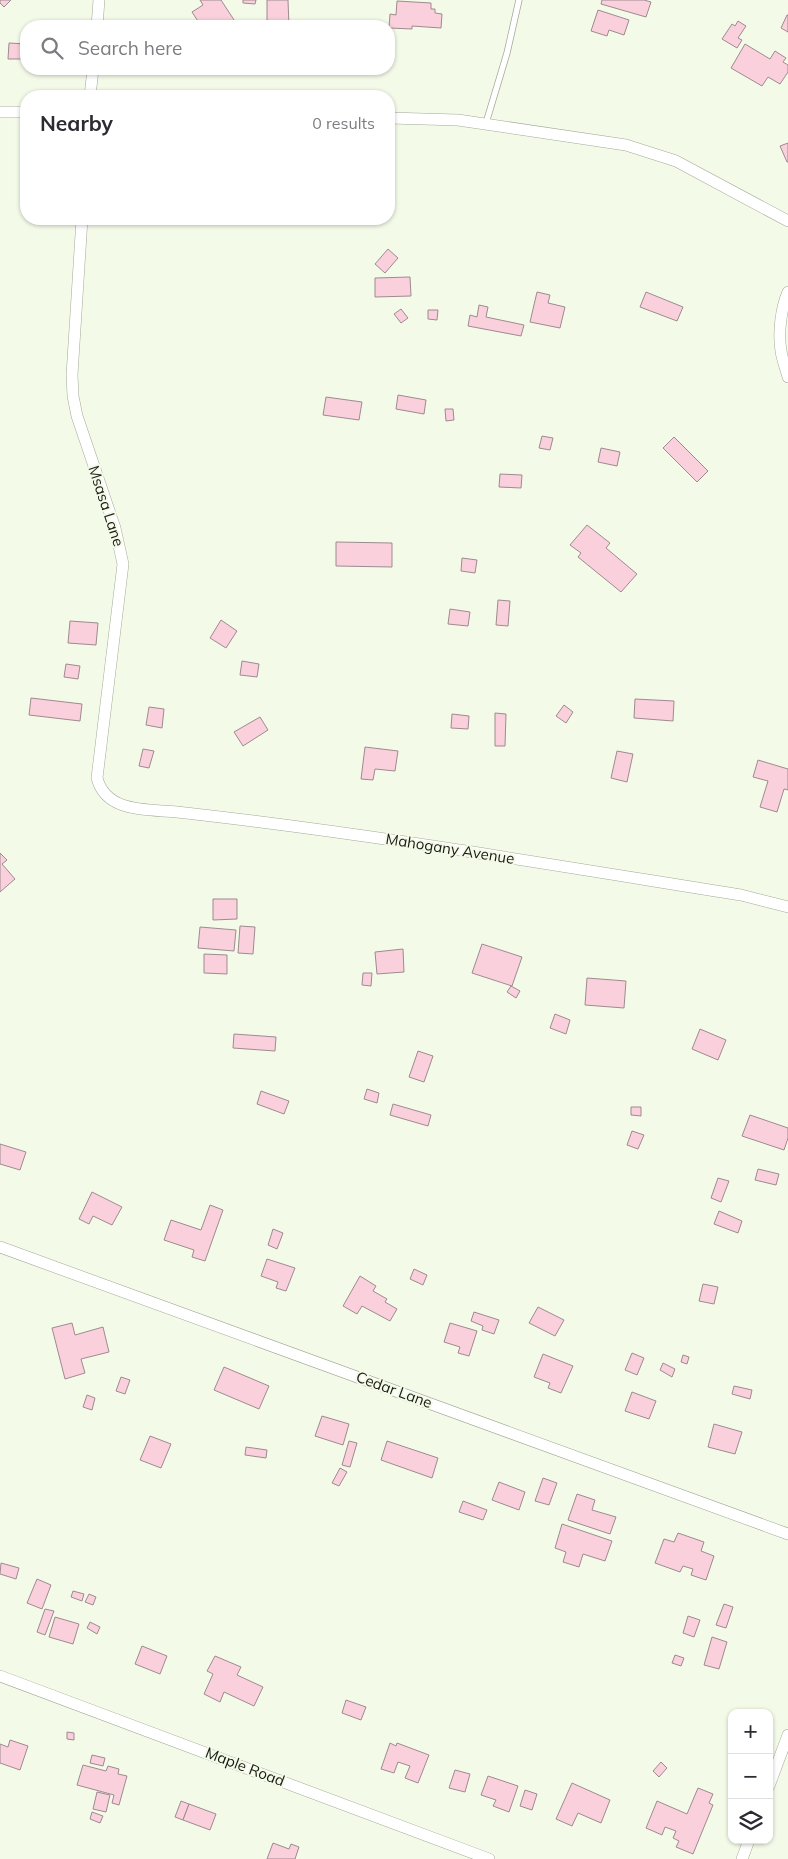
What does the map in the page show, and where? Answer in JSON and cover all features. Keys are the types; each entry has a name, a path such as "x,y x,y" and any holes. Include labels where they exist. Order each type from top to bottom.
{"street":[{"path":"97,20 99,0"},
{"path":"91,90 92,75"},
{"path":"0,112 20,112"},
{"path":"395,118 458,120 486,123 626,145 676,161 788,221"},
{"name":"Msasa Lane","path":"82,225 72,375 73,396 77,416 115,528 123,564 97,778 107,797"},
{"path":"788,292 781,325 780,350 788,377"},
{"name":"Mahogany Avenue","path":"107,797 120,805 446,847 741,895 788,907"},
{"name":"Cedar Lane","path":"0,1247 788,1534"},
{"name":"Maple Road","path":"0,1676 489,1859"},
{"path":"773,1775 788,1735"},
{"path":"742,1859 748,1844"}],"lane":[{"path":"486,123 507,53 519,0"}],"building":[{"path":"0,0 11,0 4,7"},
{"path":"200,0 221,0 234,20 197,20 192,12 203,5"},
{"path":"243,0 256,0 255,4 243,3"},
{"path":"267,0 288,0 289,20 267,20"},
{"path":"602,0 644,0 651,2 646,17 601,4"},
{"path":"397,1 431,3 431,9 435,9 435,13 442,14 441,28 412,26 412,29 395,28 395,20 390,20 390,14 396,15"},
{"path":"598,10 629,20 624,35 609,30 607,36 591,31"},
{"path":"788,15 788,32 781,28"},
{"path":"738,21 746,26 738,38 742,40 737,48 722,39 732,24 735,26"},
{"path":"9,43 20,44 20,59 8,59"},
{"path":"745,44 770,59 775,51 786,58 783,62 788,65 788,72 780,84 768,77 762,86 731,68"},
{"path":"788,143 788,162 787,162 780,146"},
{"path":"388,249 398,258 385,273 375,264"},
{"path":"410,277 411,296 375,297 375,278"},
{"path":"537,292 550,295 548,303 565,307 560,328 530,322"},
{"path":"646,292 683,307 677,321 640,307"},
{"path":"479,305 488,307 486,317 524,325 521,336 468,326 470,315 477,317"},
{"path":"401,309 408,318 401,323 394,314"},
{"path":"428,310 438,310 437,320 428,319"},
{"path":"398,395 426,400 424,414 396,409"},
{"path":"326,397 362,402 359,420 323,415"},
{"path":"445,409 453,409 454,420 446,421"},
{"path":"542,436 553,438 550,450 539,448"},
{"path":"674,437 708,471 697,482 663,448"},
{"path":"601,448 620,452 617,466 598,462"},
{"path":"500,474 522,475 521,488 499,487"},
{"path":"587,525 610,543 606,548 637,574 621,592 578,557 581,553 570,545"},
{"path":"336,542 392,543 392,567 336,566"},
{"path":"462,558 477,560 475,573 461,571"},
{"path":"498,600 510,601 508,626 496,625"},
{"path":"450,609 470,612 468,626 448,624"},
{"path":"221,620 237,631 226,648 210,638"},
{"path":"70,621 98,623 96,645 68,643"},
{"path":"242,661 259,664 257,677 240,675"},
{"path":"66,664 80,666 78,679 64,677"},
{"path":"31,698 82,704 80,721 29,715"},
{"path":"635,699 674,701 673,721 634,718"},
{"path":"564,705 573,712 566,723 556,716"},
{"path":"149,707 164,709 162,728 146,725"},
{"path":"495,713 506,714 505,746 495,746"},
{"path":"452,714 469,716 468,729 451,728"},
{"path":"260,717 268,730 243,746 234,732"},
{"path":"365,747 398,751 395,771 375,769 373,780 361,779"},
{"path":"143,749 154,751 149,768 139,766"},
{"path":"617,751 633,754 627,782 611,778"},
{"path":"758,760 788,769 788,790 784,789 777,812 760,807 768,781 753,777"},
{"path":"0,853 7,860 2,864 15,879 0,892"},
{"path":"213,899 237,899 237,919 213,920"},
{"path":"240,926 255,927 253,954 238,953"},
{"path":"200,927 236,930 234,951 198,948"},
{"path":"482,944 522,957 512,986 472,973"},
{"path":"403,949 404,972 377,974 375,952"},
{"path":"204,954 227,955 227,974 204,973"},
{"path":"363,973 372,973 371,986 362,985"},
{"path":"587,978 626,981 624,1008 585,1005"},
{"path":"511,986 520,991 516,998 507,992"},
{"path":"555,1014 570,1020 566,1034 550,1028"},
{"path":"700,1029 726,1040 718,1060 692,1049"},
{"path":"234,1034 276,1037 275,1051 233,1048"},
{"path":"418,1051 433,1056 424,1082 409,1077"},
{"path":"367,1089 379,1093 377,1103 364,1099"},
{"path":"261,1091 289,1101 284,1114 257,1104"},
{"path":"393,1104 431,1115 428,1126 390,1115"},
{"path":"631,1107 641,1107 641,1116 631,1115"},
{"path":"750,1115 788,1128 788,1138 784,1150 742,1136"},
{"path":"632,1131 644,1135 638,1149 627,1145"},
{"path":"0,1144 26,1152 20,1170 0,1164"},
{"path":"758,1169 779,1174 776,1185 755,1180"},
{"path":"718,1178 729,1181 721,1202 711,1198"},
{"path":"92,1192 122,1207 112,1225 93,1216 89,1224 79,1219"},
{"path":"210,1205 223,1210 205,1261 192,1257 194,1250 164,1240 171,1220 201,1230"},
{"path":"719,1211 742,1221 738,1233 714,1224"},
{"path":"273,1229 283,1233 277,1249 268,1245"},
{"path":"267,1259 295,1268 286,1291 276,1288 278,1282 261,1276"},
{"path":"414,1269 427,1275 423,1285 410,1279"},
{"path":"360,1276 376,1286 373,1291 387,1299 385,1302 397,1309 390,1321 362,1306 357,1314 343,1306"},
{"path":"703,1284 718,1287 714,1304 699,1301"},
{"path":"538,1307 564,1320 555,1336 529,1323"},
{"path":"474,1312 499,1320 494,1334 482,1330 483,1326 471,1321"},
{"path":"72,1323 75,1335 103,1327 109,1352 81,1359 85,1373 65,1379 52,1328"},
{"path":"450,1323 477,1331 469,1356 458,1353 460,1347 444,1342"},
{"path":"632,1353 644,1358 637,1375 625,1370"},
{"path":"543,1354 573,1366 561,1393 548,1388 550,1383 534,1377"},
{"path":"683,1355 689,1357 687,1364 681,1362"},
{"path":"663,1363 675,1369 672,1377 660,1370"},
{"path":"224,1367 269,1386 259,1409 214,1390"},
{"path":"121,1377 130,1380 125,1394 116,1391"},
{"path":"734,1386 752,1390 750,1399 732,1394"},
{"path":"632,1392 656,1401 649,1419 625,1411"},
{"path":"87,1395 95,1398 92,1410 83,1407"},
{"path":"322,1416 349,1424 343,1445 315,1436"},
{"path":"714,1424 742,1432 735,1454 708,1447"},
{"path":"150,1436 171,1444 161,1468 140,1460"},
{"path":"349,1441 357,1443 350,1467 342,1465"},
{"path":"387,1441 438,1458 432,1478 381,1460"},
{"path":"246,1447 267,1450 266,1458 245,1455"},
{"path":"340,1468 347,1472 339,1486 332,1483"},
{"path":"543,1478 557,1483 549,1505 535,1501"},
{"path":"499,1482 525,1492 519,1510 492,1500"},
{"path":"577,1494 595,1500 592,1510 616,1517 610,1534 568,1520"},
{"path":"463,1501 487,1510 483,1520 459,1512"},
{"path":"562,1524 612,1541 605,1561 583,1554 579,1567 563,1562 566,1552 555,1548"},
{"path":"678,1533 704,1542 701,1551 714,1556 706,1580 691,1575 693,1569 683,1566 680,1572 655,1563 664,1539 674,1542"},
{"path":"1,1563 19,1568 16,1579 0,1574"},
{"path":"37,1579 51,1585 42,1609 27,1603"},
{"path":"73,1591 84,1594 82,1601 71,1597"},
{"path":"89,1594 96,1597 93,1605 85,1602"},
{"path":"724,1604 733,1607 726,1628 716,1625"},
{"path":"45,1609 54,1611 45,1635 37,1632"},
{"path":"688,1616 700,1620 694,1637 683,1633"},
{"path":"55,1617 79,1624 73,1644 49,1637"},
{"path":"90,1622 100,1627 97,1634 87,1628"},
{"path":"712,1637 727,1642 719,1669 704,1665"},
{"path":"142,1646 167,1656 160,1674 135,1664"},
{"path":"675,1655 684,1658 681,1666 672,1663"},
{"path":"215,1656 241,1667 237,1675 263,1687 254,1706 224,1692 220,1702 204,1694 213,1674 207,1671"},
{"path":"346,1700 366,1707 361,1720 342,1713"},
{"path":"67,1732 74,1733 74,1740 67,1739"},
{"path":"10,1740 28,1746 20,1770 0,1763 0,1744 8,1747"},
{"path":"390,1743 396,1746 397,1743 429,1755 418,1783 405,1778 410,1766 398,1762 394,1773 381,1769"},
{"path":"92,1755 105,1758 103,1766 90,1763"},
{"path":"661,1762 667,1768 659,1777 653,1771"},
{"path":"83,1765 106,1771 108,1766 119,1769 118,1774 127,1776 119,1805 112,1803 114,1795 77,1785"},
{"path":"455,1770 470,1774 465,1792 449,1788"},
{"path":"488,1776 518,1786 509,1812 493,1806 496,1800 481,1795"},
{"path":"572,1783 610,1800 601,1823 578,1813 572,1826 556,1819"},
{"path":"698,1788 713,1794 709,1803 713,1805 693,1854 676,1847 679,1841 673,1838 676,1831 665,1827 662,1835 646,1828 657,1801 687,1814"},
{"path":"525,1790 537,1794 532,1810 520,1806"},
{"path":"97,1792 110,1795 106,1812 93,1809"},
{"path":"181,1801 189,1804 183,1820 175,1817"},
{"path":"189,1804 216,1814 210,1830 183,1820"},
{"path":"92,1812 103,1816 100,1823 90,1819"},
{"path":"273,1843 289,1849 291,1844 299,1847 295,1859 267,1859"}]}
